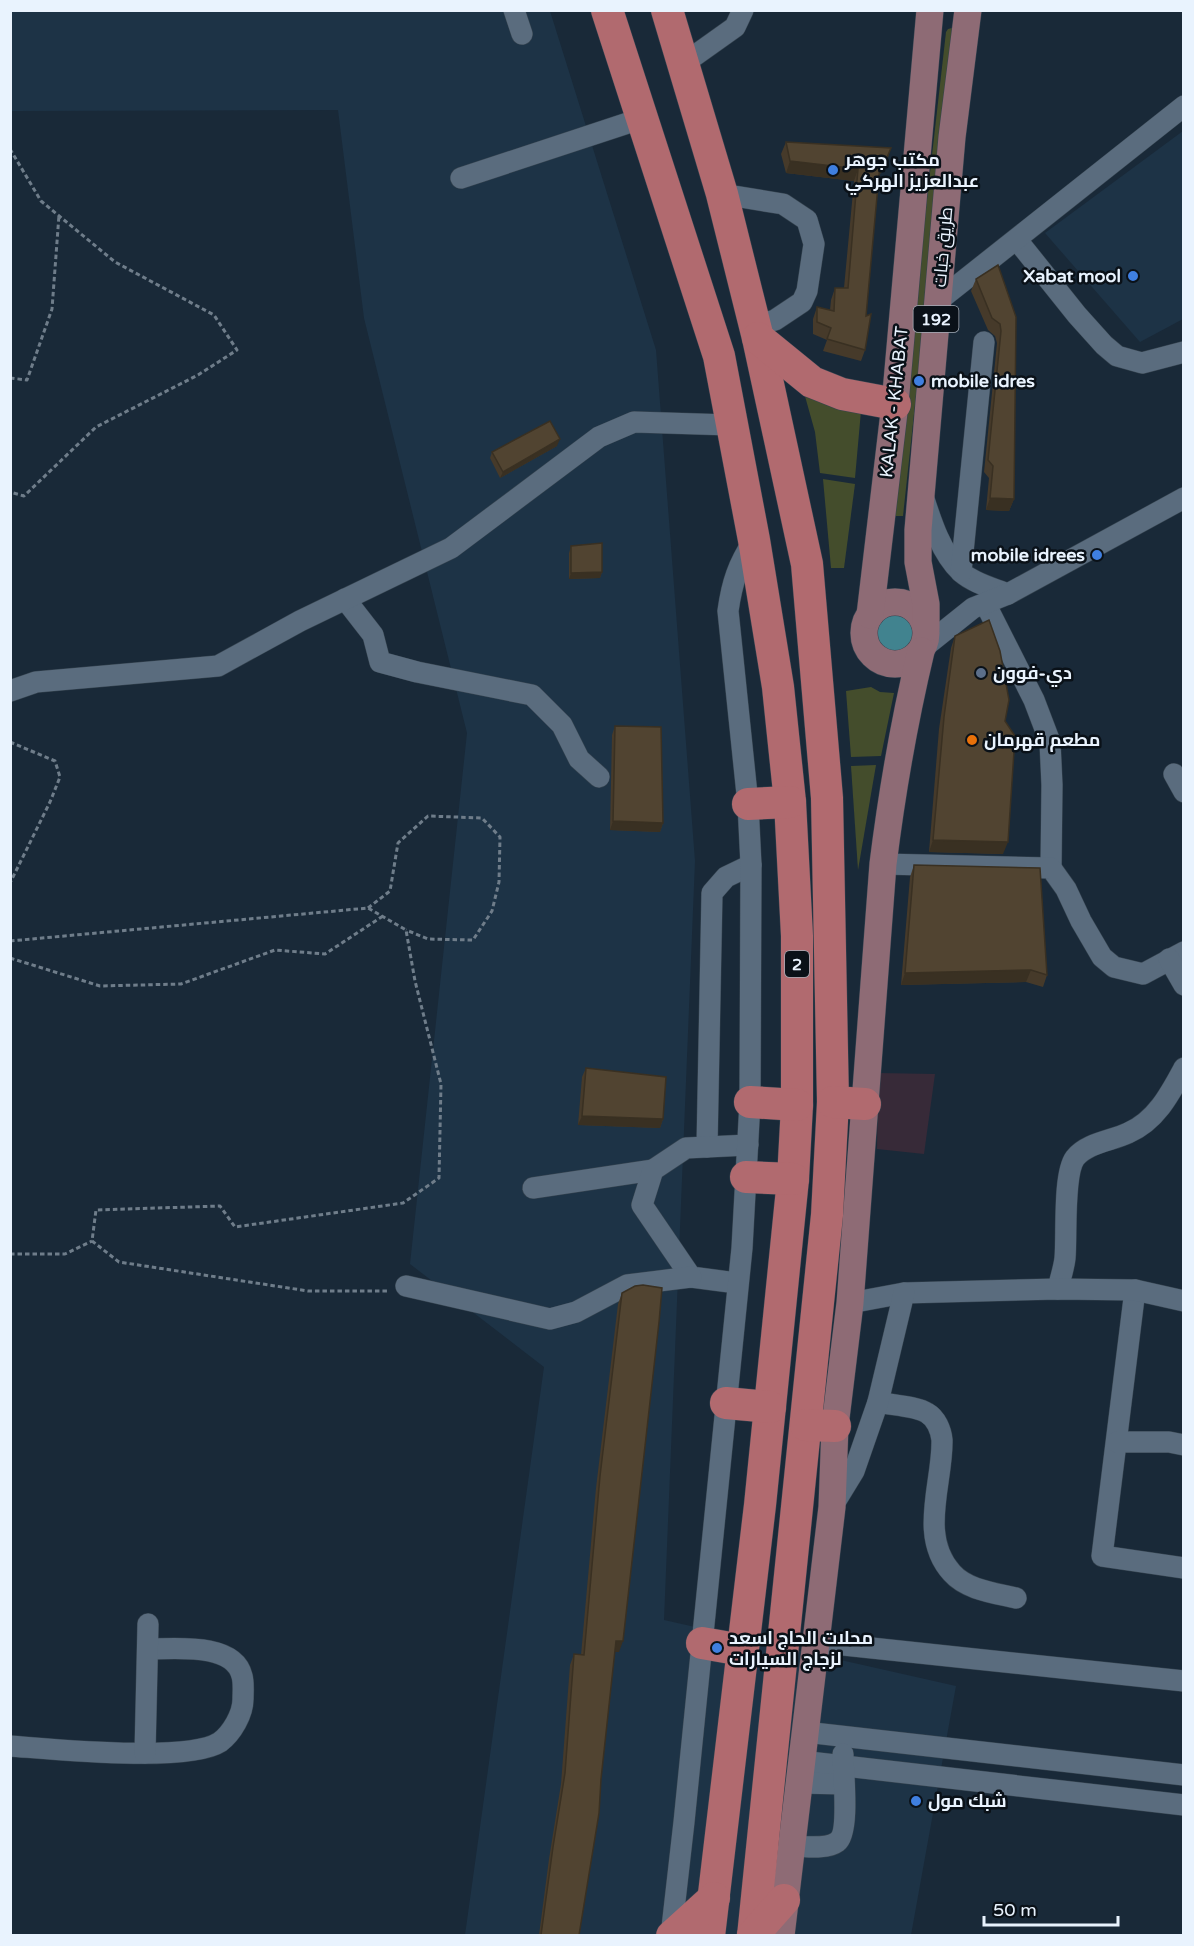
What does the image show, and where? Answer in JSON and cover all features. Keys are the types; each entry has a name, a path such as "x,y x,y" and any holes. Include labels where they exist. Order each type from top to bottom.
{"highway":[{"name":"2","path":"607,10 718,356 756,553 778,687 790,802 797,936 797,1105 793,1179 770,1407 710,1935"},
{"name":"2","path":"667,10 722,194 757,332 807,564 827,798 833,1102 827,1215 821,1426 753,1935"},
{"path":"757,332 812,382 842,394 895,404"},
{"path":"756,553 807,564"},
{"path":"748,804 790,802"},
{"path":"750,1101 797,1105"},
{"path":"833,1102 865,1104"},
{"path":"746,1177 793,1179"},
{"path":"726,1403 770,1407"},
{"path":"702,1643 742,1650"},
{"path":"671,1935 714,1898"},
{"path":"753,1935 784,1900"}],"main road":[{"name":"KALAK - KHABAT","path":"870,615 895,404 930,10"},
{"name":"طريق خبات","path":"781,1935 832,1507 821,1426 850,1303 883,864 897,762 923,642 926,604 918,562 918,530 952,137 968,10"},
{"path":"899,602 914,608 920,614 923,642 915,657 901,664 892,664 878,658 867,646 865,638 870,615 883,605 899,602"}],"street":[{"path":"514,10 522,34"},
{"path":"683,64 735,27 743,10"},
{"path":"938,301 1184,106"},
{"path":"461,178 643,118"},
{"path":"722,194 783,204 807,220 814,244 807,291 802,302 757,332"},
{"path":"1017,240 1084,322 1117,356 1142,363 1184,352"},
{"path":"961,572 984,342"},
{"path":"10,691 36,682 218,666 300,621 451,548 598,437 634,422 730,425"},
{"path":"921,492 933,525 961,572 982,584 1008,594"},
{"path":"923,642 973,608 1008,594 1184,498"},
{"path":"671,1935 742,1248 750,1101 751,865 748,804 728,611 731,586 737,569 756,553"},
{"path":"345,599 373,635 380,662 417,672 532,695 562,725 579,759 599,777"},
{"path":"985,603 1034,699 1050,742 1051,868 1066,889 1102,957 1114,967 1143,974 1176,955 1184,985"},
{"path":"883,864 1051,868"},
{"path":"707,1147 712,893 726,877 751,865"},
{"path":"1058,1289 1065,1262 1067,1190 1073,1160 1084,1149 1131,1132 1150,1119 1164,1104 1184,1068"},
{"path":"533,1188 654,1170 686,1148 748,1145"},
{"path":"654,1170 642,1205 691,1277"},
{"path":"398,1288 550,1319 576,1312 627,1285 691,1277 737,1283"},
{"path":"850,1303 904,1293 1058,1289 1135,1290 1184,1301"},
{"path":"1135,1290 1102,1556 1184,1568"},
{"path":"832,1507 854,1471 878,1402 904,1293"},
{"path":"878,1402 926,1412 936,1421 942,1438 934,1501 935,1531 941,1557 953,1575 975,1587 1016,1598"},
{"path":"1117,1442 1184,1445"},
{"path":"145,1753 148,1624"},
{"path":"815,1642 1184,1681"},
{"path":"10,1746 145,1753 199,1749 219,1742 235,1726 243,1703 242,1675 233,1661 212,1651 188,1648 148,1649"},
{"path":"805,1732 1184,1774"},
{"path":"791,1846 826,1846 836,1843 841,1838 844,1825 843,1736"},
{"path":"799,1772 1184,1805"}],"path":[{"path":"10,148 41,201 115,262 214,315 237,350 198,375 96,427 24,496 10,492"},
{"path":"10,159 14,154"},
{"path":"10,378 27,380 52,309 58,216"},
{"path":"10,742 55,761 60,777 10,883"},
{"path":"10,941 369,908 390,891 398,843 428,816 482,818 500,837 499,882 492,911 473,940 428,939 406,930 369,908"},
{"path":"10,958 100,986 181,984 275,950 325,954 383,916"},
{"path":"92,1241 96,1210 220,1206 235,1227 403,1203 439,1178 441,1084 415,981 406,930"},
{"path":"10,1254 65,1254 92,1241"},
{"path":"92,1241 119,1262 308,1291 398,1288"}],"shaded area":[{"path":"10,11 550,11 656,350 695,861 664,1620 956,1686 911,1935 465,1935 544,1367 410,1264 467,733 364,318 338,110 11,111"},
{"path":"952,28 955,34 903,516 891,516 946,32"},
{"name":"Xabat mool","path":"1183,131 1183,319 1140,342 1045,233"},
{"path":"803,389 861,411 855,478 820,473 815,432"},
{"path":"823,479 855,484 844,568 831,568"},
{"path":"889,610 906,613 912,620 918,637 911,651 888,655 875,644 870,632 871,626 875,620"},
{"path":"871,687 880,692 894,693 881,756 851,757 846,691"},
{"path":"876,765 858,870 851,766"},
{"path":"878,1073 935,1074 924,1154 877,1149"}],"building":[{"path":"786,142 891,148 885,162 880,164 866,316 871,314 865,350 827,339 831,328 817,322 817,307 834,311 835,288 848,288 858,169 790,161"},
{"path":"998,265 1016,317 1014,499 990,498 993,466 988,460 1001,331 1000,324 992,318 976,279"},
{"path":"550,421 560,439 503,472 492,452"},
{"path":"602,543 602,572 571,573 571,546"},
{"name":"مطعم قهرمان","path":"989,620 1000,651 1009,700 1005,721 1015,736 1008,842 933,840 944,717 955,636"},
{"path":"615,726 661,727 663,823 613,821"},
{"path":"914,865 1040,868 1047,975 1031,970 905,973"},
{"path":"586,1068 666,1077 663,1119 582,1116"},
{"path":"635,1286 662,1288 623,1641 616,1641 599,1813 579,1935 541,1935 565,1773 574,1654 584,1655 600,1476 622,1293"}],"place":[{"name":"مكتب جوهر عبدالعزيز الهركي","path":"833,170"},
{"name":"Xabat mool","path":"1133,276"},
{"name":"mobile idres","path":"919,381"},
{"name":"mobile idrees","path":"1097,555"},
{"name":"دي-فوون","path":"981,673"},
{"name":"مطعم قهرمان","path":"972,740"},
{"name":"محلات الحاج اسعد لزجاج السيارات","path":"717,1648"},
{"name":"شبك مول","path":"916,1801"}]}
